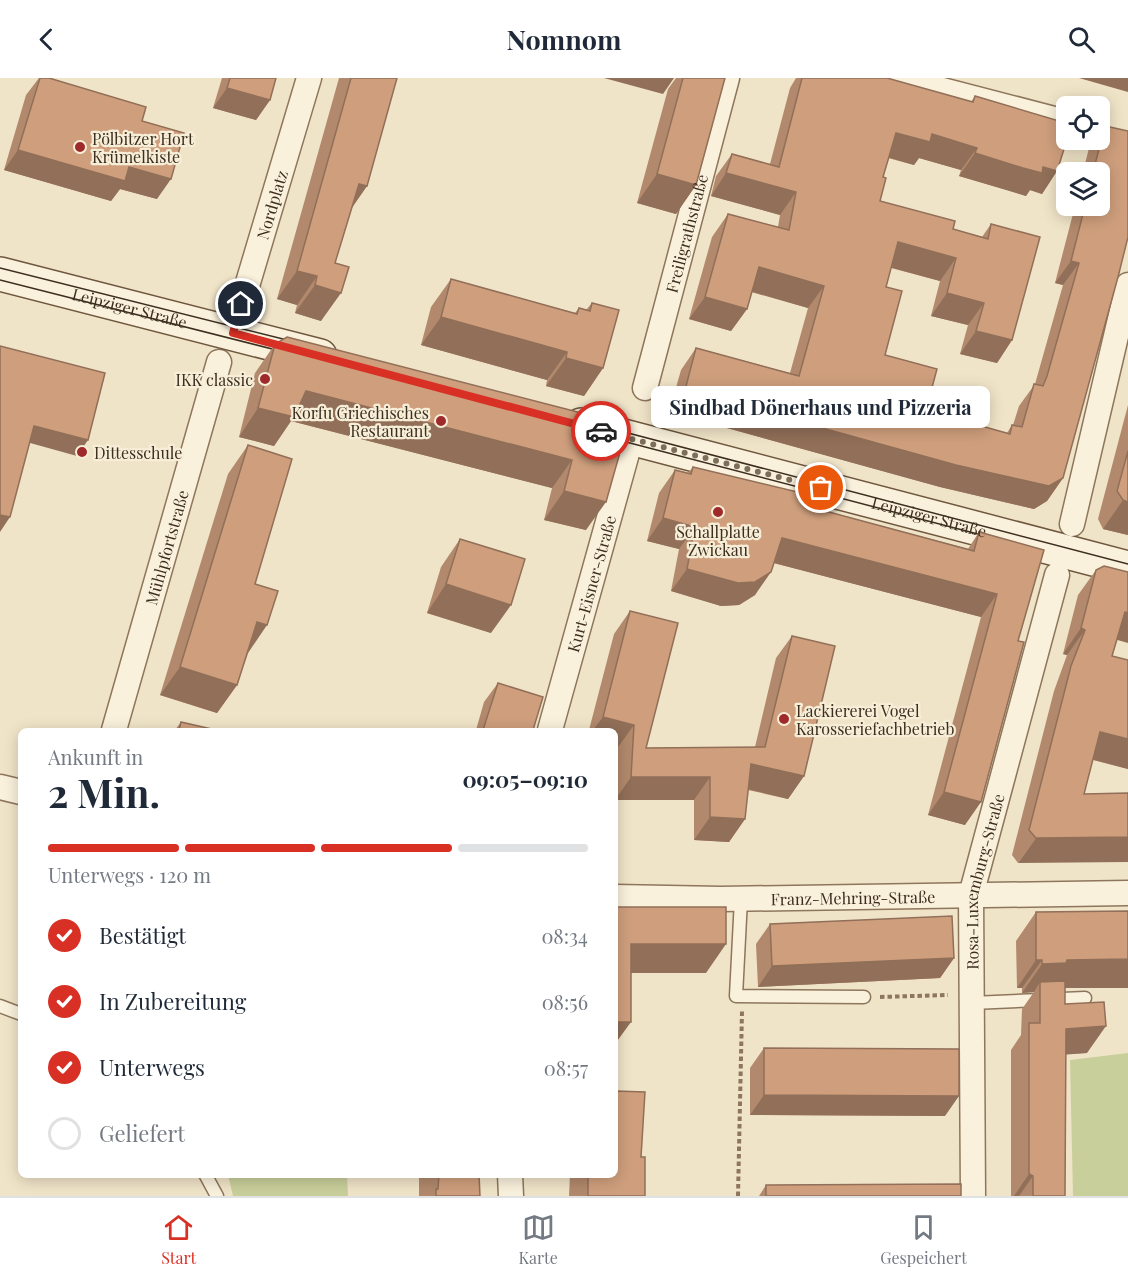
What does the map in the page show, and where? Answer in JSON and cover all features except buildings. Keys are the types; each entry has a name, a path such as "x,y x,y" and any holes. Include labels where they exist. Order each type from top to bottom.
{"street":[{"name":"Nordplatz","path":"226,348 309,78"},
{"name":"Freiligrathstraße","path":"645,388 727,78"},
{"path":"896,78 1056,119"},
{"name":"Leipziger Straße","path":"0,274 226,348 345,363"},
{"path":"1072,524 1128,285"},
{"name":"Mühlpfortstraße","path":"115,728 226,348"},
{"name":"Leipziger Straße","path":"556,419 1128,568"},
{"name":"Kurt-Eisner-Straße","path":"551,728 631,439"},
{"name":"Rosa-Luxemburg-Straße","path":"973,1196 971,895 1057,575"},
{"path":"0,787 18,791"},
{"name":"Franz-Mehring-Straße","path":"618,897 741,899 1128,893"},
{"path":"510,1178 511,1196"}],"lane":[{"path":"741,899 736,996 864,997"},
{"path":"972,999 1085,998"},
{"path":"0,1006 18,1013"},
{"path":"208,1178 217,1196"}],"path":[{"path":"736,996 742,1011 738,1196"},
{"path":"864,997 972,999"}],"green space":[{"path":"1128,1053 1128,1196 1073,1196 1070,1060"},
{"path":"229,1178 347,1178 348,1196 233,1196"}],"tram line":[{"path":"0,268 299,343"},
{"path":"0,280 288,353"},
{"path":"609,428 1128,564"},
{"path":"607,437 993,538"}],"way so far":[{"path":"601,431 821,488"}],"place":[{"name":"Pölbitzer Hort Krümelkiste","path":"80,147"},
{"name":"IKK classic","path":"265,379"},
{"name":"Korfu Griechisches Restaurant","path":"441,421"},
{"name":"Dittesschule","path":"82,452"},
{"name":"Sindbad Dönerhaus und Pizzeria","path":"821,488"},
{"name":"Schallplatte Zwickau","path":"718,512"},
{"name":"Lackiererei Vogel Karosseriefachbetrieb","path":"784,719"}],"route":[{"path":"241,304 233,333 601,431"}]}
